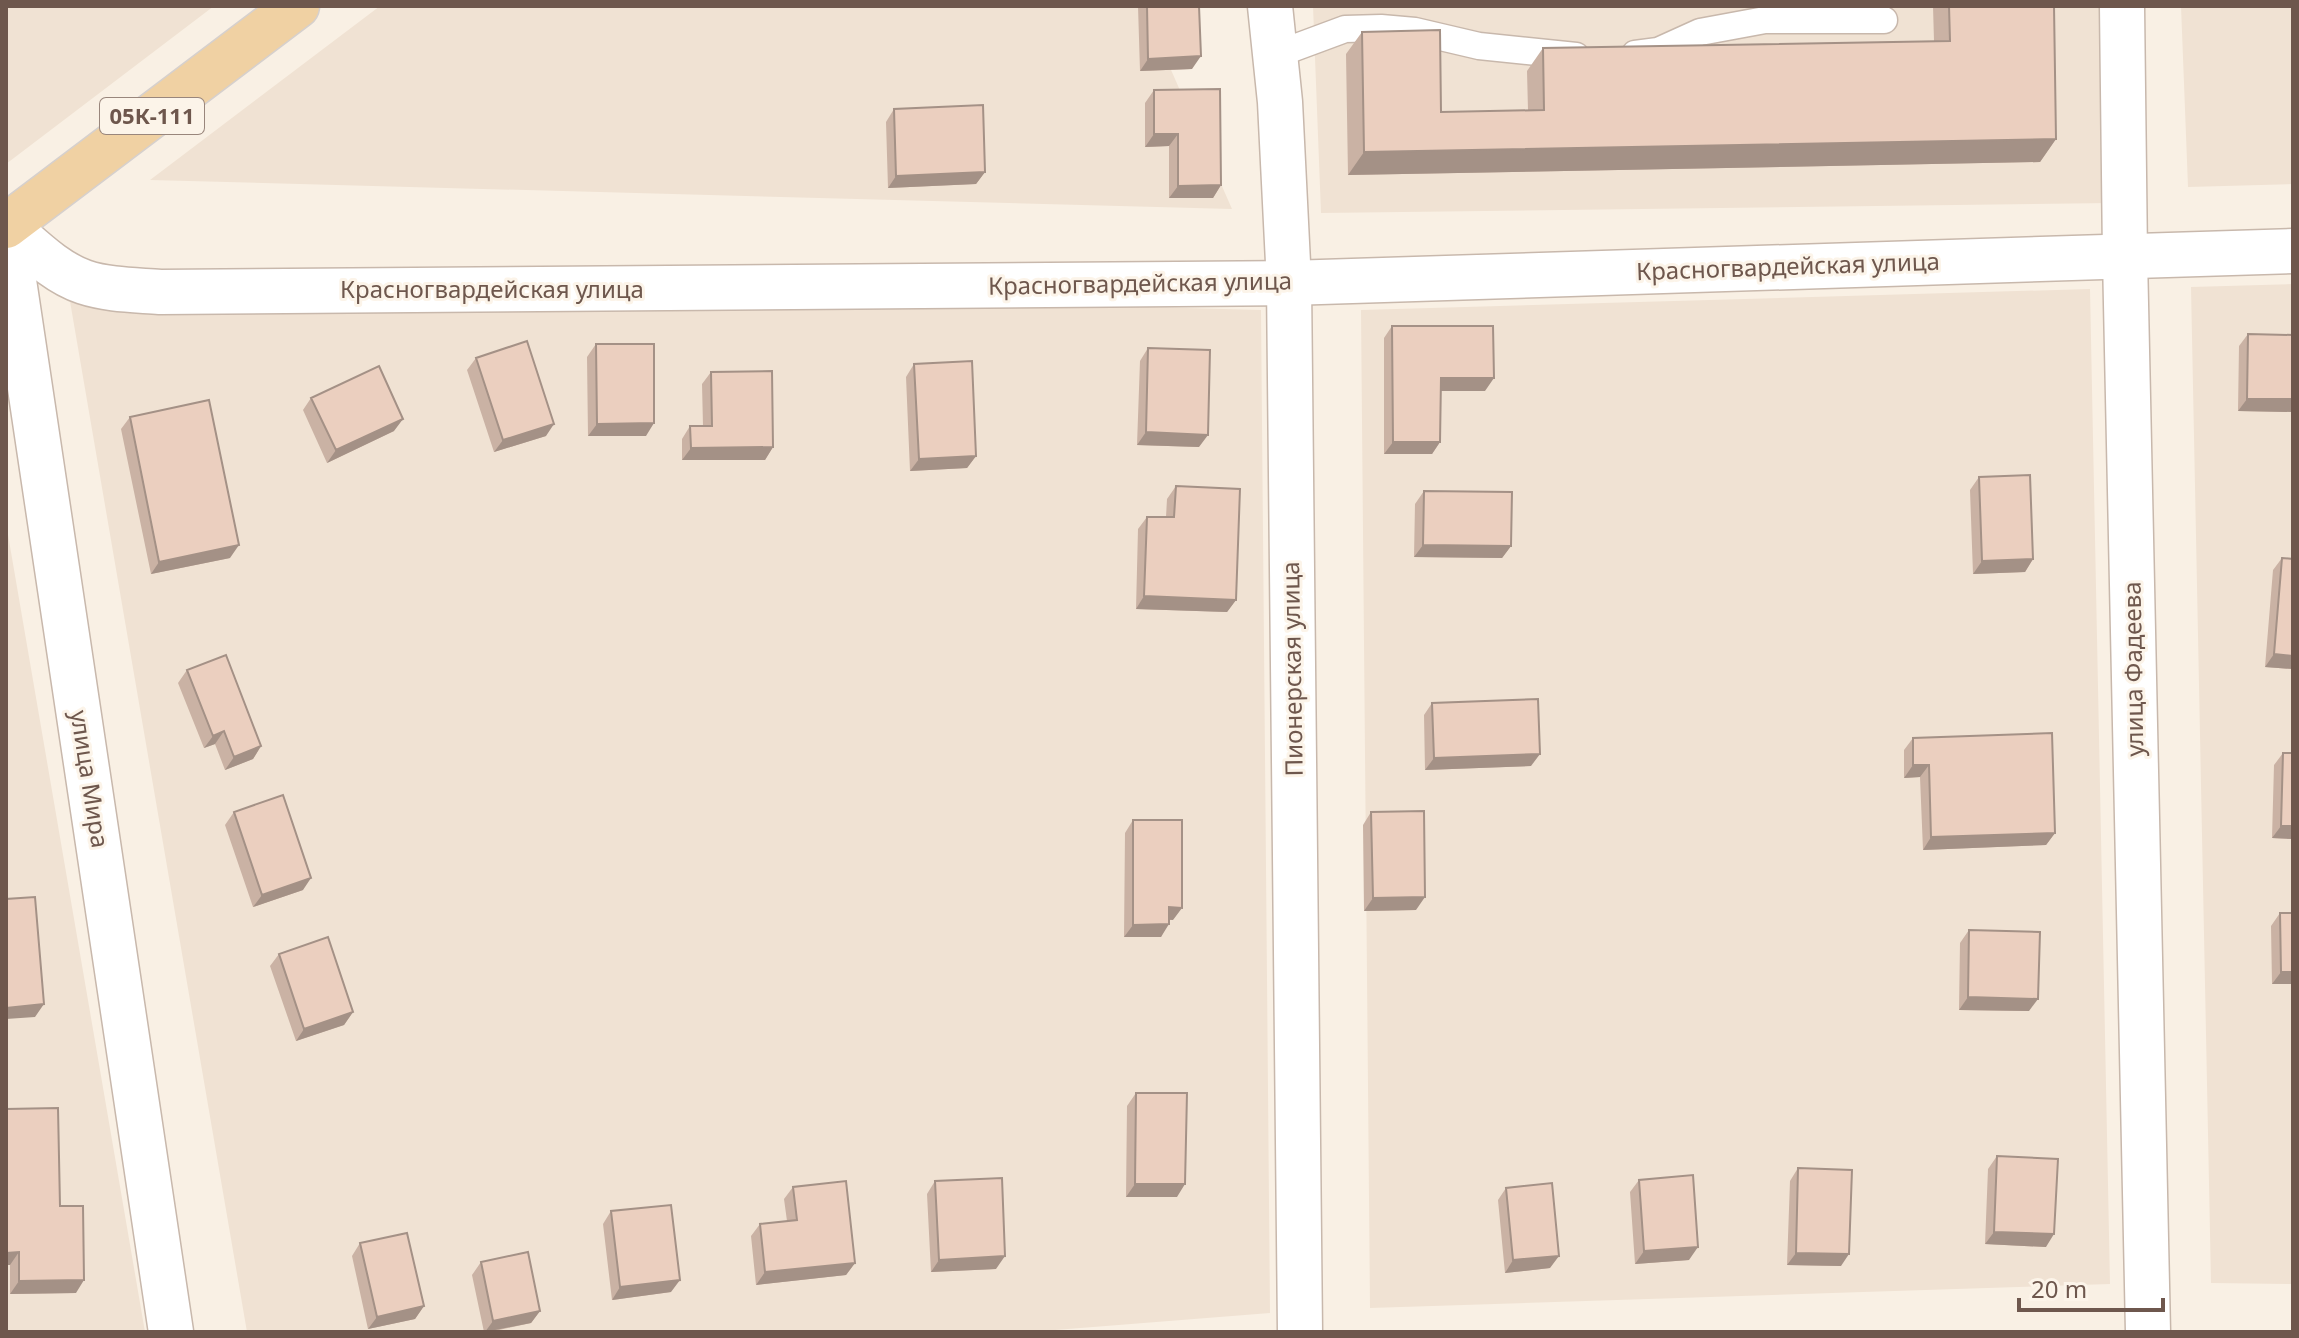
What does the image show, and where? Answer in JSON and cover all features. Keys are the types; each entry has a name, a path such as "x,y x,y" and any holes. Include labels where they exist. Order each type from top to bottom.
{"main road":[{"name":"05К-111","path":"6,226 297,6"}],"street":[{"name":"Пионерская улица","path":"1270,6 1280,102 1289,283 1300,1332"},
{"name":"улица Фадеева","path":"2122,6 2148,1332"},
{"name":"Красногвардейская улица","path":"6,226 55,268 83,282 160,292 1289,283 2293,251"},
{"name":"улица Мира","path":"6,226 171,1332"}],"lane":[{"path":"1275,55 1345,29 1415,31 1479,46 1571,56 1609,56 1658,51 1700,32 1765,13 1884,20"}],"shaded area":[{"path":"6,6 214,6 6,164"},
{"path":"380,6 1143,6 1232,209 150,180"},
{"path":"1313,6 2108,6 2111,203 1321,213"},
{"path":"2181,6 2293,6 2293,184 2188,187"},
{"path":"66,278 1261,310 1270,1313 1030,1332 247,1332"},
{"path":"2293,284 2293,1284 2211,1283 2191,287"},
{"path":"2090,289 2110,1284 1370,1308 1361,310"},
{"path":"6,523 145,1332 6,1332"}],"building":[{"path":"1147,6 1199,6 1201,56 1148,59"},
{"path":"1949,6 2054,6 2056,139 1364,152 1362,32 1440,30 1441,112 1544,110 1543,48 1950,41"},
{"path":"1220,89 1221,185 1178,186 1178,134 1154,134 1154,90"},
{"path":"983,105 985,172 896,176 894,109"},
{"path":"1392,326 1493,326 1494,378 1441,378 1440,442 1393,442"},
{"path":"2248,334 2293,335 2293,399 2247,399"},
{"path":"527,341 554,424 503,440 476,358"},
{"path":"596,344 654,344 654,423 597,424"},
{"path":"1148,348 1210,350 1208,435 1146,432"},
{"path":"972,361 976,456 919,459 914,364"},
{"path":"379,366 403,419 336,450 311,398"},
{"path":"772,371 773,447 691,448 690,426 712,426 711,372"},
{"path":"209,400 239,545 159,562 130,417"},
{"path":"2030,475 2033,559 1982,561 1979,477"},
{"path":"1176,486 1240,489 1236,600 1144,596 1147,517 1174,517"},
{"path":"1424,491 1512,492 1511,546 1423,545"},
{"path":"2282,558 2293,559 2293,656 2274,654"},
{"path":"226,655 261,746 234,757 224,731 213,736 187,670"},
{"path":"1538,699 1540,754 1434,758 1432,703"},
{"path":"2052,733 2055,833 1931,837 1929,765 1913,765 1913,738"},
{"path":"2283,753 2293,753 2293,826 2281,826"},
{"path":"283,795 311,878 262,895 234,812"},
{"path":"1424,811 1425,897 1373,898 1371,812"},
{"path":"1133,820 1182,820 1182,908 1169,907 1169,924 1133,925"},
{"path":"35,897 44,1004 6,1008 6,899"},
{"path":"2280,913 2293,913 2293,972 2281,972"},
{"path":"1969,930 2040,932 2038,999 1968,997"},
{"path":"328,937 353,1012 304,1029 279,954"},
{"path":"1136,1093 1187,1093 1185,1184 1135,1184"},
{"path":"58,1108 60,1206 83,1206 84,1280 19,1281 19,1252 6,1253 6,1109"},
{"path":"1997,1156 2058,1159 2054,1234 1994,1232"},
{"path":"1798,1168 1852,1170 1849,1254 1796,1253"},
{"path":"1693,1175 1698,1247 1644,1251 1639,1180"},
{"path":"1002,1178 1005,1256 939,1260 935,1181"},
{"path":"846,1181 855,1263 765,1272 760,1224 797,1220 793,1187"},
{"path":"1552,1183 1559,1256 1513,1260 1506,1188"},
{"path":"671,1205 680,1280 620,1287 611,1211"},
{"path":"407,1233 424,1306 377,1317 360,1243"},
{"path":"528,1252 540,1311 493,1321 481,1262"}]}
